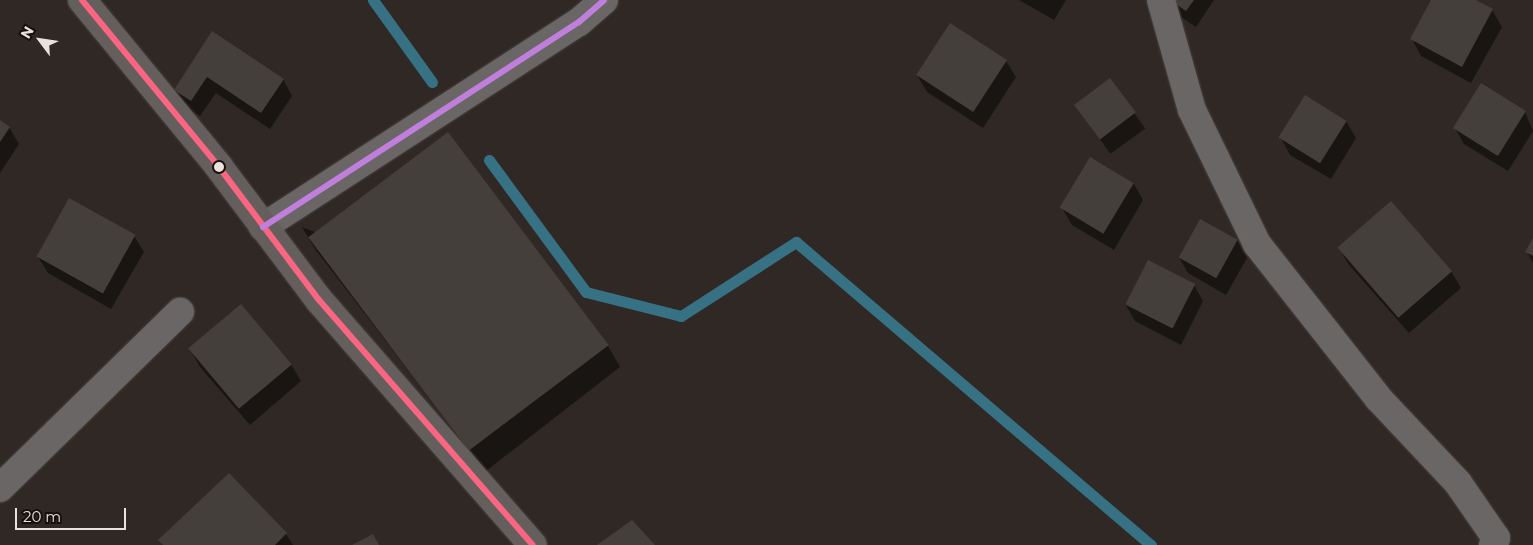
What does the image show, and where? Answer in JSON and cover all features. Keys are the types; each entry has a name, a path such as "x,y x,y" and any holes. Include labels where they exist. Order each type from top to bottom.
{"main road":[{"path":"82,0 219,167 319,300 533,545"}],"street":[{"path":"263,227 579,22 604,0"},
{"path":"1161,0 1192,110 1257,244 1378,398 1458,483 1496,538 1493,545"},
{"path":"0,488 180,312"}],"building":[{"path":"1170,0 1194,0 1186,11"},
{"path":"1431,0 1476,0 1493,9 1462,67 1410,39"},
{"path":"950,23 1007,60 973,112 916,75"},
{"path":"212,31 284,79 261,113 207,77 191,101 174,90"},
{"path":"1110,78 1136,112 1100,139 1074,105"},
{"path":"1481,83 1526,111 1498,156 1453,128"},
{"path":"1305,95 1347,121 1320,163 1279,137"},
{"path":"0,120 10,127 0,142"},
{"path":"448,132 609,345 469,451 308,237"},
{"path":"1090,157 1134,183 1103,234 1060,208"},
{"path":"69,198 135,235 103,293 37,257"},
{"path":"1391,201 1452,271 1398,318 1337,248"},
{"path":"1200,219 1238,240 1216,278 1179,257"},
{"path":"1533,238 1533,256 1525,252"},
{"path":"1148,260 1195,284 1173,329 1125,305"},
{"path":"241,304 292,365 239,409 188,348"},
{"path":"229,473 287,533 275,545 163,545 158,540"},
{"path":"632,520 655,545 597,545"},
{"path":"373,534 379,545 352,545"}],"waterway":[{"path":"373,0 432,82"},
{"path":"489,160 586,292 681,316 796,242 1151,545"}],"transit line":[{"path":"82,0 219,167 319,300 533,545"},
{"path":"263,227 579,22 604,0"}]}
